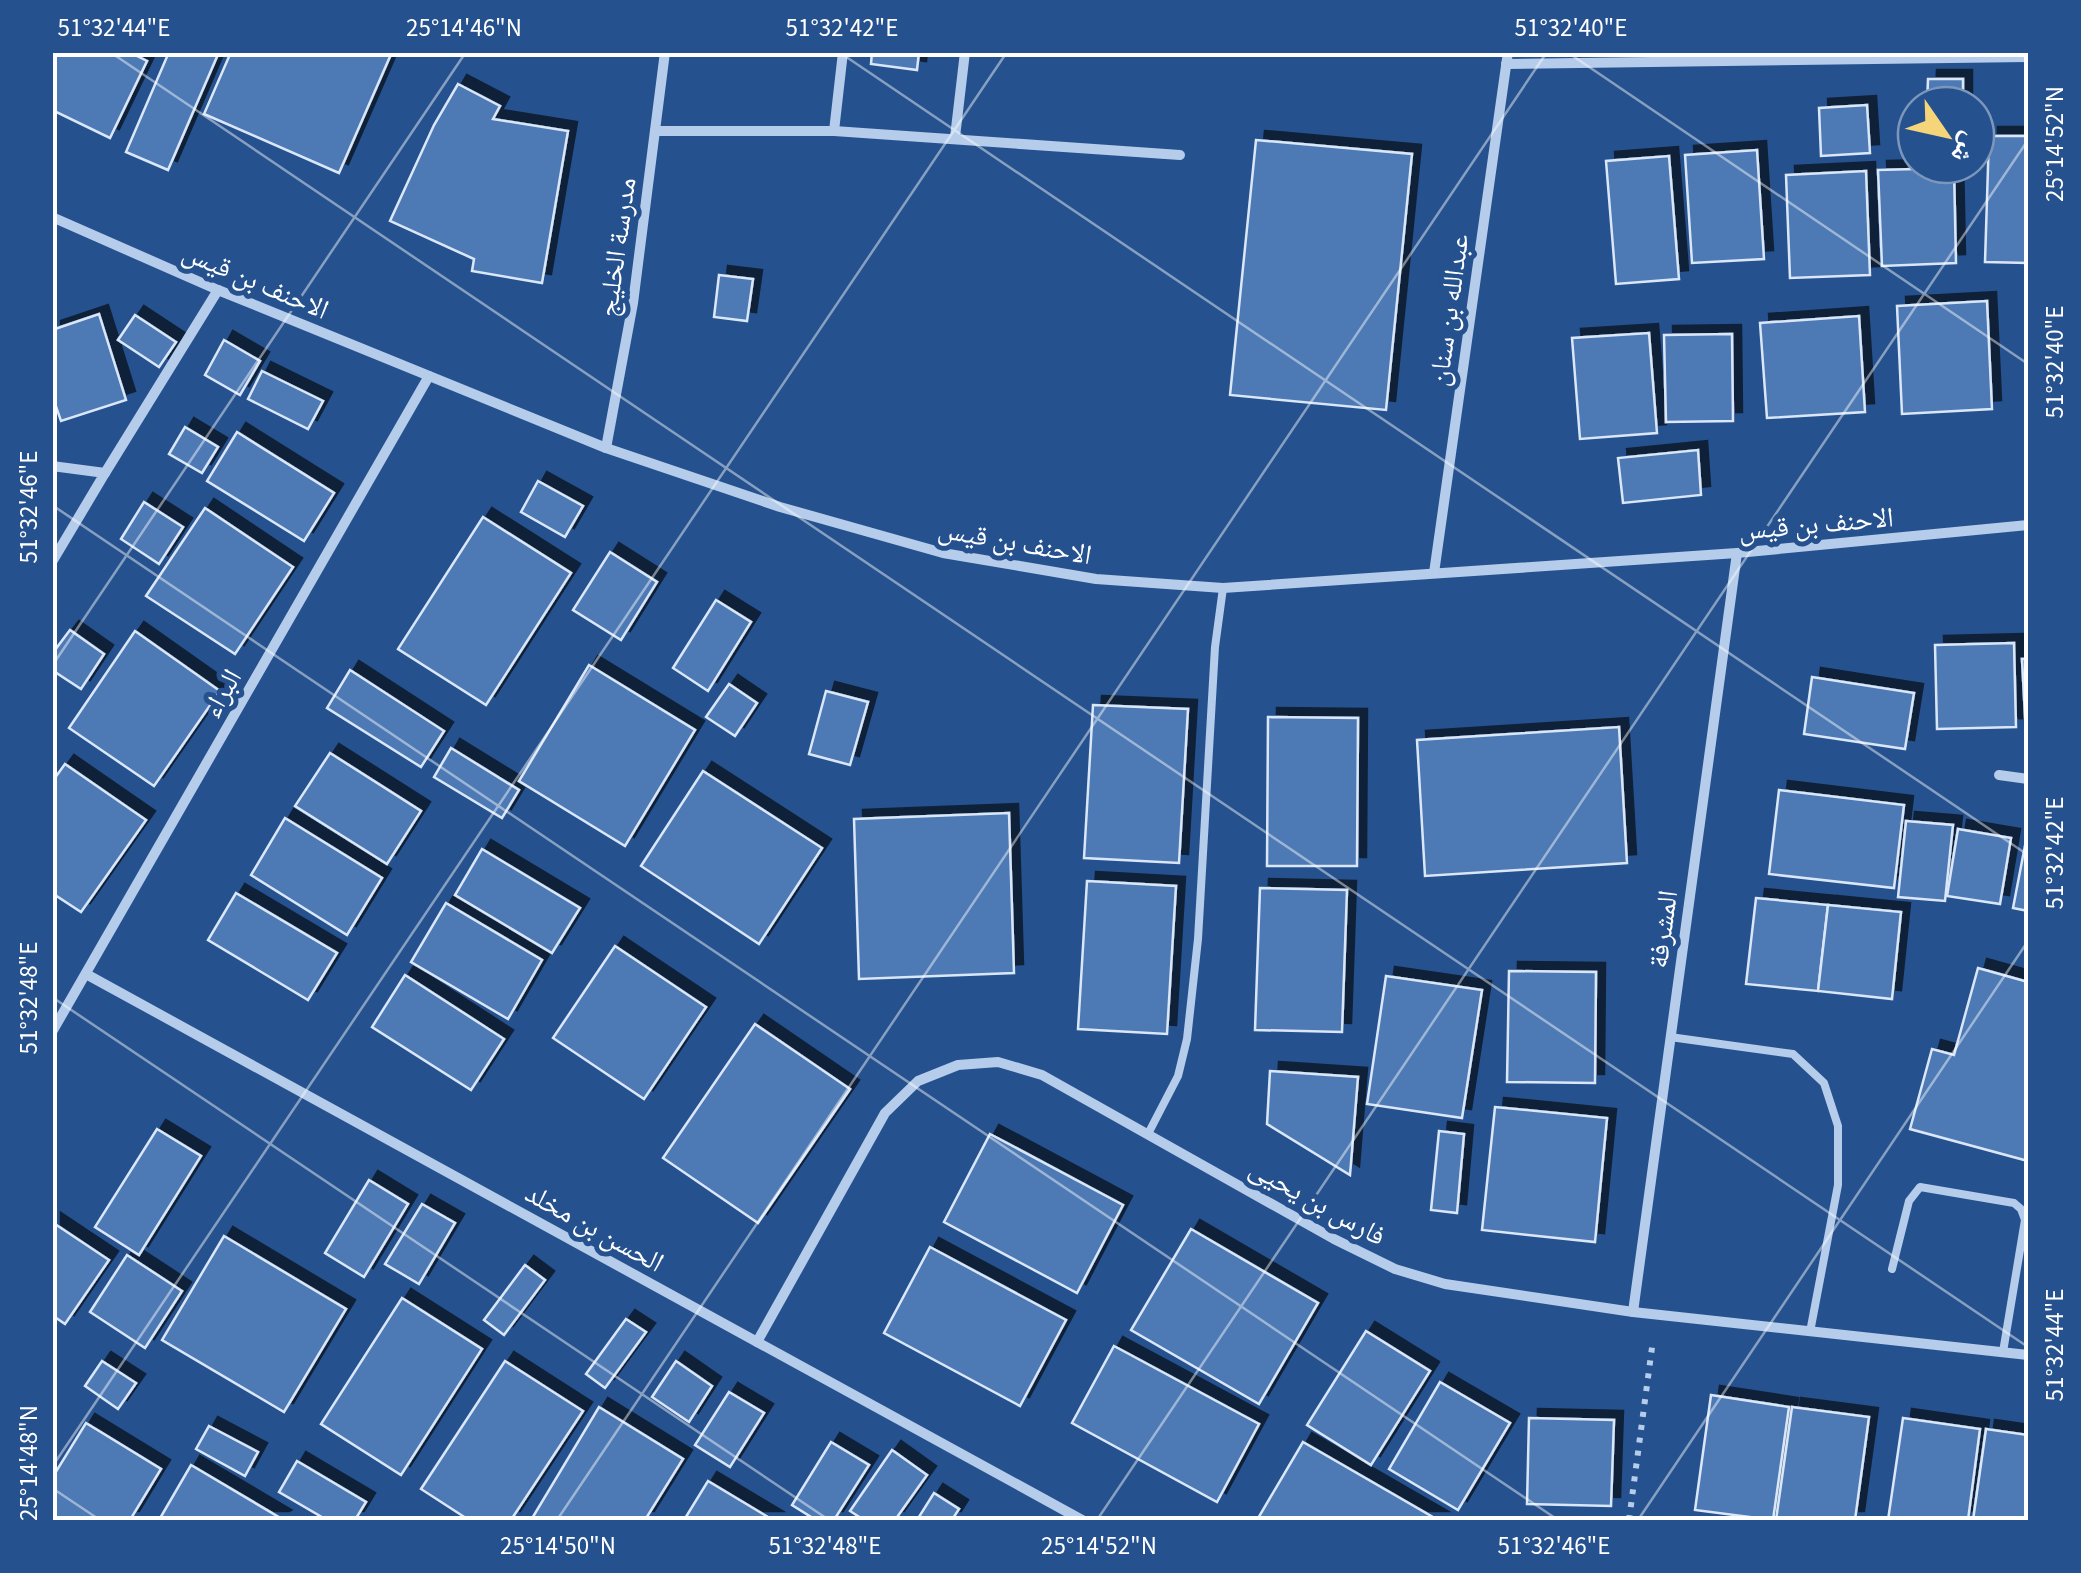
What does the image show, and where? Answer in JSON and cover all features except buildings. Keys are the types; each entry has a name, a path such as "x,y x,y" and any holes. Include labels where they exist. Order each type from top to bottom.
{"street":[{"name":"مدرسة الخليج","path":"606,448 633,303 665,52"},
{"path":"834,131 844,52"},
{"path":"956,138 965,52"},
{"path":"1507,58 2028,57"},
{"name":"عبدالله بن سنان","path":"1434,573 1507,58"},
{"path":"655,131 834,131 1180,155"},
{"name":"الاحنف بن قيس","path":"52,218 606,448 780,507 943,553 1096,579 1224,588 1736,553 2028,525"},
{"path":"52,562 218,290"},
{"name":"البراء","path":"52,1032 429,376"},
{"path":"52,466 104,473"},
{"name":"المشرفة","path":"1633,1312 1736,553"},
{"path":"1999,775 2028,780"},
{"name":"الحسن بن مخلد","path":"86,974 1082,1520"},
{"name":"فارس بن يحيى","path":"757,1342 885,1113 918,1080 958,1065 998,1062 1042,1075 1334,1239 1395,1269 1445,1284 1633,1312 2028,1355"}],"lane":[{"path":"1149,1132 1178,1076 1187,1039 1198,940 1214,648 1224,588"},
{"path":"1670,1037 1794,1054 1824,1084 1838,1126 1838,1185 1810,1333"},
{"path":"1892,1269 1908,1200 1920,1187 2014,1203 2025,1220 2002,1352"}],"path":[{"path":"1629,1520 1657,1314"}]}
